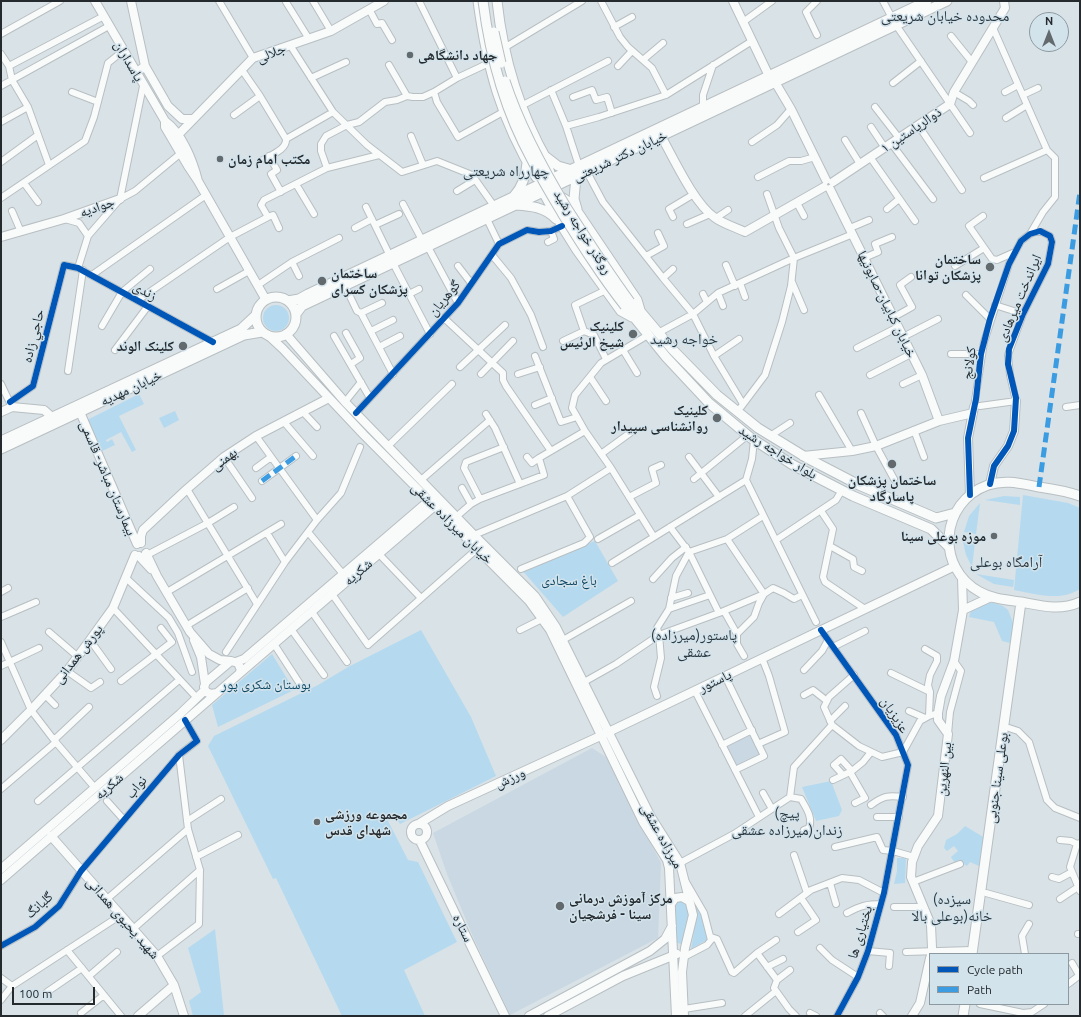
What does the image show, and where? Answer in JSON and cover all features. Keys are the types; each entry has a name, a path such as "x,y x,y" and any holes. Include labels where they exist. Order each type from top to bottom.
{"main road":[{"name":"پاسداران","path":"95,1 164,121 165,127 198,181 266,300"},
{"path":"131,1 146,66 168,106 182,119 193,119"},
{"name":"جلالی","path":"178,135 253,58 331,31 384,1"},
{"path":"478,1 481,28 503,112 518,146 536,177 540,179 546,178 550,173 544,156"},
{"name":"روگذر خواجه رشید","path":"484,1 494,63 501,88 518,132 531,160 578,240 594,264 628,304"},
{"name":"روگذر خواجه رشید","path":"490,1 494,34 505,82 526,134 542,167 628,304"},
{"path":"497,1 504,48 521,106 544,156 558,181"},
{"name":"خیابان کبابیان-صابونیها","path":"733,1 772,79 791,109 904,337 922,375 939,422"},
{"name":"خیابان دکتر شریعتی","path":"894,21 927,1"},
{"name":"خیابان دکتر شریعتی","path":"575,171 587,172 772,79 894,21 947,1"},
{"name":"ذوالریاستین ۱","path":"713,216 745,232 829,184 950,104 954,92 1005,8 1004,1"},
{"path":"136,73 146,66"},
{"name":"خیابان دکتر شریعتی","path":"288,301 299,299 486,219 514,201 558,181 575,171 703,108 772,79"},
{"name":"پاسداران","path":"164,121 172,126 178,135 193,162 198,181"},
{"path":"661,136 694,194 713,216"},
{"path":"544,156 558,166 575,171 574,199 577,211"},
{"path":"527,161 523,184 514,201 534,206 550,213 562,226"},
{"path":"542,188 562,226 577,250 621,311 637,315"},
{"path":"562,226 555,206 557,200 563,198 577,211 637,300 637,315"},
{"name":"جوادیه","path":"1,237 64,219 120,199"},
{"name":"خیابان دکتر شریعتی","path":"425,244 494,206 514,201"},
{"name":"خیابان دکتر شریعتی","path":"296,314 302,306 344,286 392,259"},
{"path":"277,297 288,301 292,305 296,314 294,326 286,334 280,337 265,334 256,321 258,309 266,300 277,297"},
{"path":"628,304 637,315"},
{"name":"خیابان مهدیه","path":"1,441 241,329 256,315"},
{"name":"بلوار خواجه رشید","path":"637,315 709,403 751,438 793,465 842,490 931,529 949,547"},
{"name":"خیابان مهدیه","path":"1,449 244,335 265,334"},
{"name":"خیابان میرزاده عشقی","path":"265,334 284,349 328,398 529,600 550,630 605,734"},
{"name":"خیابان میرزاده عشقی","path":"286,334 345,402 535,596 563,640 599,712 605,734"},
{"name":"بلوار خواجه رشید","path":"653,334 673,350 717,394 740,407 758,428 803,456 858,486 936,518 955,513"},
{"name":"بهمنی","path":"142,555 133,550 135,546 139,544 143,530 224,457 256,436 328,398"},
{"path":"990,484 994,466 1008,446 1014,431 1016,401"},
{"path":"1,412 11,405 44,410 52,417"},
{"path":"803,456 852,451 876,446 914,430 976,409"},
{"name":"کولانج","path":"970,495 968,438 976,409"},
{"name":"بیمارستان مباشر- قاسمی","path":"80,412 139,544"},
{"path":"1080,496 1058,489 1013,482 990,484 970,495 955,513 950,529 949,547 955,566 962,578 970,586 980,592 991,596 1049,608 1061,608 1080,602"},
{"name":"شکریه","path":"1,880 379,554 438,497"},
{"path":"886,510 891,499"},
{"name":"شکریه","path":"1,869 180,714 197,698 205,687 206,682 233,662 244,659 343,574 432,504"},
{"path":"142,555 167,592 188,629 201,657 205,687 211,694 217,693"},
{"name":"پورش همدانی","path":"1,740 45,695 90,640 113,608 126,578 142,555"},
{"name":"پاستور","path":"605,734 955,566"},
{"path":"938,714 940,696 954,661 963,610 962,578"},
{"path":"963,610 991,596"},
{"name":"بوعلی سینا جنوبی","path":"974,953 986,893 1009,728 1024,603"},
{"name":"بوعلی سینا جنوبی","path":"974,953 1024,603"},
{"path":"188,629 209,654 220,660 233,662 240,667 239,674"},
{"path":"599,712 608,722 614,725 623,725"},
{"name":"بین النهرین","path":"931,953 931,926 911,877 912,862 918,846 938,816 948,734 938,720 938,714"},
{"name":"میرزاده عشقی","path":"605,734 651,817 680,863 693,916 684,952 682,972 684,1012"},
{"name":"میرزاده عشقی","path":"605,734 643,822 667,860 669,868 676,1016"},
{"name":"ورزش","path":"420,841 426,838 428,832 425,826 420,824 448,806 605,734"},
{"path":"643,822 651,817"},
{"name":"شهید یحیوی همدانی","path":"51,836 157,956 174,985 184,1016"},
{"name":"ستاره","path":"420,841 505,1016"},
{"path":"671,904 676,898 682,897 689,901"},
{"path":"548,1016 560,1013 658,946 665,939 672,926"},
{"path":"529,1016 621,972 684,952"},
{"name":"بین النهرین","path":"912,1016 920,1003 929,964"},
{"path":"138,1016 174,985"},
{"path":"963,1016 965,1005"},
{"path":"968,1016 970,1005"}],"street":[{"path":"1,34 60,1"},
{"path":"219,1 253,58"},
{"path":"313,1 331,31"},
{"path":"419,1 457,78"},
{"path":"504,48 582,1"},
{"path":"601,1 624,43 632,51 644,59 652,68 666,95"},
{"path":"743,22 772,1"},
{"path":"817,1 806,12 817,35"},
{"path":"883,1 894,21 970,133"},
{"path":"286,2 309,39"},
{"path":"369,9 377,24 382,23 392,40"},
{"path":"9,66 104,16"},
{"path":"614,27 632,17"},
{"path":"1,86 109,26"},
{"path":"993,28 1048,150 1055,158 1054,197 1030,234"},
{"path":"951,36 972,62"},
{"path":"566,126 612,113 666,95 752,41"},
{"path":"644,59 663,43"},
{"path":"290,45 333,112 379,155 402,172 437,161 472,174 494,206"},
{"path":"618,66 632,51"},
{"path":"1,198 85,141 94,118 108,63 124,52"},
{"path":"1,54 9,66 12,80 28,107 49,165"},
{"path":"521,106 608,61"},
{"path":"893,83 921,61"},
{"path":"311,78 346,62"},
{"path":"327,168 321,151 321,144 326,136 347,125 358,122 385,102 397,100 407,96 413,98 423,97 457,78 489,63"},
{"path":"389,64 407,96"},
{"path":"703,108 703,95 713,65"},
{"path":"242,70 286,139 284,147 263,160"},
{"path":"1005,92 1018,85"},
{"path":"68,371 80,269 88,236 120,199 143,86"},
{"path":"1023,95 1038,88"},
{"path":"551,90 566,126 575,171"},
{"path":"573,97 592,90 596,100 607,97 612,113"},
{"path":"72,92 98,102"},
{"path":"434,92 437,102 458,137 503,112"},
{"path":"954,92 973,105"},
{"path":"234,115 260,96"},
{"path":"1006,118 1027,105"},
{"path":"1,122 28,107"},
{"path":"875,107 899,138"},
{"path":"752,142 777,125 791,109"},
{"path":"286,139 333,112"},
{"path":"918,125 962,190"},
{"path":"870,127 888,145 933,199"},
{"path":"1,162 38,135"},
{"path":"411,136 423,165"},
{"path":"844,140 860,164"},
{"path":"984,178 1048,150"},
{"name":"جوادیه","path":"120,199 135,191 181,153"},
{"path":"268,217 261,205 264,200 327,168 379,155"},
{"path":"269,156 277,170 271,174 280,192"},
{"path":"758,177 789,161 801,161 815,157"},
{"path":"870,157 914,221"},
{"path":"587,172 604,202 693,314 740,407 765,375 782,322 792,281 794,258 779,228 767,194"},
{"path":"456,191 475,180"},
{"path":"24,183 38,202"},
{"path":"296,184 314,214"},
{"path":"673,217 669,209 694,194"},
{"path":"92,275 206,195"},
{"path":"887,210 899,199"},
{"path":"797,203 804,216"},
{"path":"403,204 458,303"},
{"path":"365,207 430,334"},
{"path":"687,224 728,210"},
{"path":"12,211 21,232"},
{"path":"355,228 399,214"},
{"path":"138,300 230,237 268,217 273,215 278,228"},
{"path":"983,216 969,226 990,257 994,260 1015,252"},
{"path":"64,219 73,220 79,223 88,236"},
{"path":"486,219 499,244 527,230 539,232 562,226"},
{"path":"654,537 577,417 572,408 575,395 606,358 693,314 718,293 851,232 869,220"},
{"path":"548,242 554,239 551,230"},
{"name":"ایراندخت میرهادی","path":"1016,401 1010,375 1008,355 1023,314 1048,264 1052,242 1050,236 1042,232 1035,232 1021,240"},
{"path":"646,256 664,246 658,233"},
{"path":"258,285 292,262 339,238"},
{"path":"864,258 878,252 875,244 892,238"},
{"name":"کولانج","path":"976,409 981,354 990,319 1009,264 1021,240"},
{"name":"گوهریان","path":"356,413 458,303 499,244"},
{"path":"955,266 984,248"},
{"path":"492,255 511,278 531,315 543,348"},
{"path":"292,262 299,276"},
{"path":"726,265 745,297"},
{"name":"زندی","path":"64,266 80,269 92,275 213,342"},
{"name":"حاجي زاده","path":"11,405 33,386 64,266"},
{"path":"458,266 472,284"},
{"path":"102,326 122,292 150,269"},
{"path":"663,278 673,269"},
{"path":"217,289 249,271"},
{"path":"894,317 912,307 900,285 910,277"},
{"path":"792,281 804,310"},
{"path":"344,286 357,311 361,313 371,331 392,374"},
{"path":"409,294 419,289"},
{"path":"584,331 575,305 606,290"},
{"path":"718,293 723,306"},
{"path":"703,294 707,302"},
{"path":"966,295 990,319"},
{"path":"361,313 382,303"},
{"path":"995,305 1023,314"},
{"path":"115,350 148,306"},
{"path":"444,318 480,350 503,374 503,380 506,386 551,451"},
{"path":"904,337 938,319"},
{"path":"371,331 393,320"},
{"path":"460,367 480,350 505,325"},
{"path":"857,348 898,327"},
{"path":"563,340 584,331 594,335 606,358"},
{"path":"346,333 360,358 351,364"},
{"path":"334,336 370,398"},
{"path":"379,347 400,336"},
{"path":"714,356 739,339"},
{"path":"481,374 513,341"},
{"path":"623,350 636,373"},
{"path":"870,376 912,354"},
{"path":"951,354 981,354"},
{"path":"535,356 562,422 577,417"},
{"path":"518,374 540,367"},
{"path":"903,384 922,375"},
{"path":"590,377 606,401"},
{"path":"345,402 361,382"},
{"path":"1,384 11,405"},
{"path":"388,446 452,384"},
{"path":"819,395 852,451"},
{"path":"535,405 552,398"},
{"path":"976,409 1016,401"},
{"path":"1066,407 1080,405"},
{"path":"303,412 317,427"},
{"path":"861,413 876,446 894,479"},
{"path":"486,414 504,447 520,484"},
{"path":"422,480 490,420"},
{"path":"284,422 313,456"},
{"path":"770,436 790,423"},
{"path":"914,430 924,457"},
{"path":"527,457 532,463 585,431"},
{"path":"601,454 630,433"},
{"path":"256,436 317,520"},
{"path":"694,479 751,438"},
{"path":"612,563 746,480 752,459 751,438"},
{"path":"226,652 285,562 317,520 341,493 360,447"},
{"path":"480,499 464,468 466,462 504,447"},
{"path":"262,481 296,456"},
{"path":"224,457 252,498"},
{"path":"689,457 719,497"},
{"path":"256,468 271,458"},
{"path":"456,517 471,504 480,499 544,475 539,458"},
{"path":"629,497 656,483 652,469 661,465"},
{"path":"474,535 567,496 611,468"},
{"path":"746,480 816,622"},
{"path":"462,488 471,504"},
{"path":"187,489 257,604"},
{"path":"776,540 836,500 842,490"},
{"path":"521,569 584,543 590,537 567,496"},
{"path":"142,555 208,523 234,507"},
{"path":"821,511 833,529 823,577 825,582 865,609"},
{"path":"598,540 640,515"},
{"path":"654,579 672,558 687,550 727,539 764,516"},
{"path":"167,592 281,524"},
{"path":"670,528 687,550 710,595 737,634 737,644 744,656"},
{"path":"308,532 343,574"},
{"path":"267,533 285,562"},
{"path":"727,539 764,594"},
{"path":"830,546 853,559 854,567 862,571"},
{"path":"332,594 368,645 477,549"},
{"path":"656,696 654,687 661,658 657,628 669,609 676,576 687,550"},
{"path":"379,554 421,598"},
{"path":"126,578 169,618 178,633 192,672"},
{"path":"1,592 8,588"},
{"path":"188,629 248,588"},
{"path":"584,682 616,664 659,635 722,612 764,594 773,588 794,599 802,596"},
{"path":"671,598 688,593"},
{"path":"737,634 754,617 764,594"},
{"path":"669,609 710,595"},
{"path":"563,640 631,600"},
{"path":"1,617 36,602"},
{"path":"113,608 197,698"},
{"path":"312,612 347,662"},
{"path":"520,630 542,618"},
{"path":"120,681 172,642 161,628"},
{"path":"291,629 324,675"},
{"name":"عزیزیان","path":"821,630 896,735 908,766 893,851"},
{"path":"833,647 865,631"},
{"path":"49,632 77,656"},
{"path":"90,640 111,669"},
{"path":"804,670 822,651 828,640"},
{"path":"1,642 31,710 95,788"},
{"path":"274,644 300,684"},
{"path":"1,666 39,648"},
{"path":"925,649 937,656 928,685 930,692 927,717"},
{"path":"758,744 784,732 769,676 762,658"},
{"path":"948,734 950,712 961,671 954,661"},
{"path":"66,671 90,688 100,682"},
{"path":"891,673 930,692"},
{"path":"854,675 829,697 824,707 831,723 859,746 871,752 882,756 903,752 920,721 938,714"},
{"path":"725,676 764,756 735,770"},
{"path":"38,801 179,680"},
{"path":"804,695 813,690 827,700"},
{"path":"695,691 759,817"},
{"path":"45,695 55,705"},
{"path":"790,797 794,767 845,706"},
{"path":"1,790 55,741 89,707"},
{"path":"909,711 927,717"},
{"name":"نواب","path":"81,871 179,755 198,741 185,720"},
{"path":"1009,728 1018,731 1029,742 1047,800 1054,808 1080,818"},
{"path":"722,745 752,730"},
{"path":"834,780 851,772 864,762 871,752"},
{"path":"157,956 199,924 200,870 188,829 179,755"},
{"path":"844,776 834,765 842,759 865,798 855,803"},
{"path":"763,793 772,808"},
{"path":"872,805 882,797 892,795 903,797"},
{"path":"680,863 734,834 790,797 801,799 807,808 811,822 809,828 804,830"},
{"path":"187,821 221,799"},
{"path":"107,801 124,820"},
{"path":"877,817 899,817"},
{"path":"107,899 188,829"},
{"path":"196,857 238,835"},
{"path":"835,846 877,837 883,850 893,851 914,857"},
{"path":"1060,840 1071,841 1078,844 1070,867 1079,889 1060,899"},
{"name":"بختیاری ها","path":"836,1016 858,977 868,951 884,893 893,851"},
{"path":"794,855 807,893"},
{"path":"914,882 960,864"},
{"path":"133,929 200,870"},
{"name":"گلبانگ","path":"1,946 35,927 60,906 81,871"},
{"path":"1052,878 1059,879 1072,872"},
{"path":"684,878 704,913 711,937 711,940 707,944 684,952"},
{"path":"779,914 811,890 842,878 859,880 884,893"},
{"path":"830,883 836,904"},
{"path":"986,893 1029,905"},
{"path":"798,932 816,920 800,898"},
{"path":"847,913 859,906 881,904"},
{"path":"894,908 924,907"},
{"path":"1,1000 12,986 121,915"},
{"path":"1025,953 1022,936 1029,924"},
{"path":"711,937 717,939 732,972 776,940"},
{"path":"820,948 832,960 858,977"},
{"path":"67,950 122,1016"},
{"path":"868,951 890,953 889,966"},
{"path":"89,976 117,952"},
{"path":"906,952 929,955"},
{"path":"757,953 776,980"},
{"path":"768,968 783,959"},
{"path":"1069,983 1080,975 1072,963"},
{"path":"47,992 82,968"},
{"path":"790,970 776,980 774,988 796,1016"},
{"path":"1,978 12,986"},
{"path":"745,1016 776,990"},
{"path":"81,1012 104,995"},
{"path":"684,1012 722,1003"},
{"path":"985,1005 1023,1013 1039,1008"}],"shaded area":[{"path":"751,733 762,754 737,767 726,746"},
{"name":"مرکز آموزش درمانی سینا - فرشچیان","path":"592,748 606,757 661,863 658,938 510,1015 474,939 447,874 433,833"}],"green space":[{"path":"276,305 285,309 289,318 285,327 276,331 267,327 263,318 267,309"},
{"path":"139,394 144,404 119,416 136,450 132,452 121,432 106,440 107,442 112,439 115,445 102,451 87,420"},
{"path":"175,411 179,420 164,428 159,418"},
{"path":"1023,495 1068,503 1080,508 1080,589 1072,593 1056,596 1039,595 1014,590"},
{"path":"1004,496 1020,497 1020,505 985,500"},
{"path":"980,503 976,534 964,532 969,516"},
{"name":"باغ سجادی","path":"595,541 618,581 563,617 521,569"},
{"path":"963,542 975,543 972,567 966,555"},
{"path":"976,574 1014,580 1013,587 994,584"},
{"path":"987,603 994,603 1003,606 1008,610 1016,630 1014,644 1002,641 994,622 969,617 971,610"},
{"name":"مجموعه ورزشی شهدای قدس","path":"421,630 471,717 496,776 400,824 395,816 388,821 408,860 418,862 457,942 404,970 425,1016 342,1016 276,878 273,879 208,746 214,736 318,685 348,667"},
{"name":"بوستان شکری پور","path":"272,654 294,690 218,727 212,705"},
{"path":"831,781 842,810 839,816 816,821 802,787"},
{"path":"965,826 985,838 981,867 970,862 967,866 962,863 955,863 951,857 958,851 954,846 947,851 944,848 946,840 957,834"},
{"path":"897,858 906,858 905,883 894,884 897,871"},
{"path":"680,901 686,902 689,911 683,943 681,944 675,942 674,906"},
{"path":"694,902 703,919 707,940 691,949 696,921"},
{"path":"215,929 224,1016 193,1016 189,1001 201,992 188,948"}],"marked path":[{"path":"1039,487 1080,192"},
{"path":"262,481 296,456"}],"cycle path":[{"path":"356,413 458,303 499,244 527,230 539,232 551,231 562,226"},
{"path":"970,495 968,438 976,399 981,354 990,319 1009,264 1021,241 1030,234 1040,231 1050,236 1052,242 1048,264 1023,314 1009,349 1008,364 1016,398 1014,431 1008,446 994,466 990,484"},
{"path":"10,402 33,386 64,265 78,268 213,342"},
{"path":"821,630 896,735 908,765 884,893 868,951 858,977 837,1016"},
{"path":"1,946 35,927 59,906 81,871 179,755 197,741 185,720"}],"place":[{"name":"جهاد دانشگاهی","path":"410,55"},
{"name":"مکتب امام زمان","path":"220,159"},
{"name":"ساختمان پزشکان توانا","path":"990,267"},
{"name":"ساختمان پزشکان کسرای","path":"322,281"},
{"name":"کلینیک شیخ الرئیس","path":"633,334"},
{"name":"کلینک الوند","path":"183,346"},
{"name":"کلینیک روانشناسی سپیدار","path":"717,418"},
{"name":"ساختمان پزشکان پاسارگاد","path":"892,464"},
{"name":"موزه بوعلی سینا","path":"994,536"},
{"name":"مجموعه ورزشی شهدای قدس","path":"317,822"},
{"name":"مرکز آموزش درمانی سینا - فرشچیان","path":"560,906"}],"district":[{"name":"محدوده خیابان شریعتی","path":"945,16"},
{"name":"چهارراه شریعتی","path":"506,171"},
{"name":"خواجه رشید","path":"684,339"},
{"name":"آرامگاه بوعلی","path":"1006,562"},
{"name":"(پاستور(میرزاده عشقی","path":"694,644"},
{"name":"(پیچ زندان(میرزاده عشقی","path":"787,822"},
{"name":"(سیزده خانه(بوعلی بالا","path":"952,908"}]}
